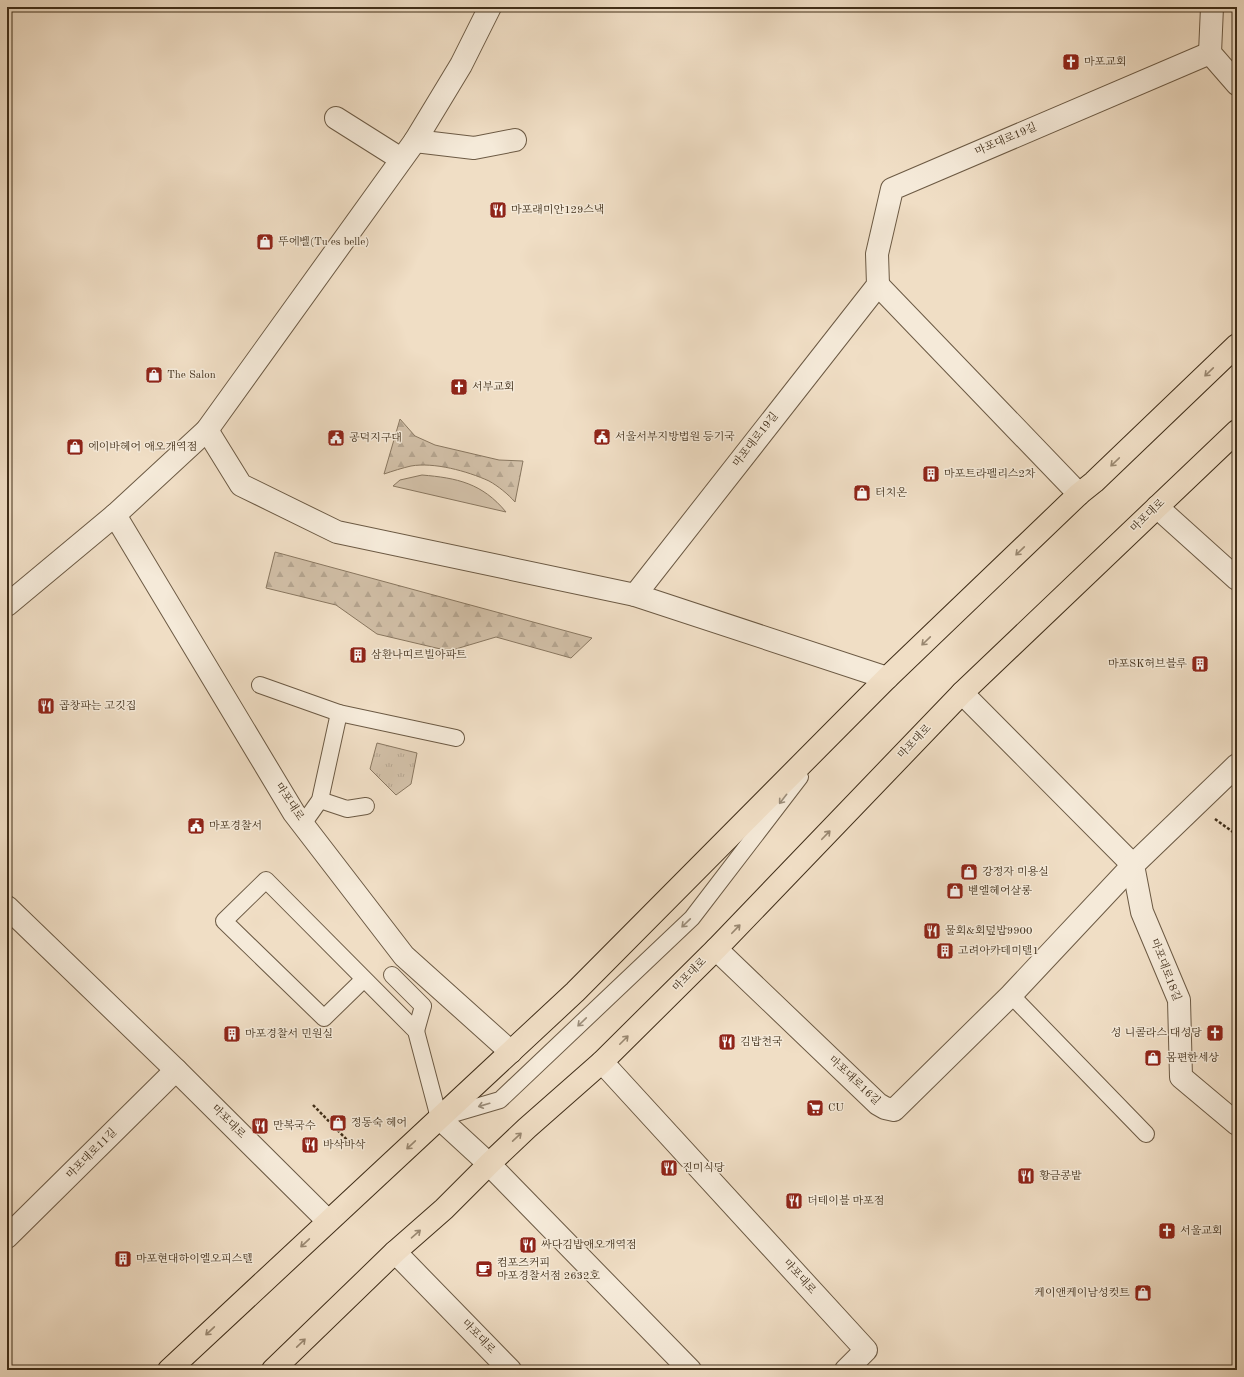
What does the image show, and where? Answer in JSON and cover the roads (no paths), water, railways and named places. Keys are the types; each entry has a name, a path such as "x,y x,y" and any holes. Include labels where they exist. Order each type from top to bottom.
{"main road":[{"path":"169,1370 586,981 887,678 1237,345"},
{"name":"마포대로","path":"274,1370 395,1252 444,1209 489,1164 602,1062 716,949 962,693 1237,431"}],"street":[{"path":"7,605 115,515 207,430 415,141 461,65 490,7"},
{"path":"1212,7 1210,53 1237,84"},
{"name":"마포대로19길","path":"635,595 878,285 877,254 892,189 1210,53"},
{"path":"336,118 401,160"},
{"path":"415,141 474,148 515,140"},
{"path":"878,285 1079,494"},
{"path":"207,430 241,485 337,532 635,595 887,678"},
{"path":"1157,507 1237,579"},
{"name":"마포대로","path":"115,515 294,813 404,956 511,1052"},
{"path":"962,693 1133,865"},
{"path":"1011,995 1133,865 1237,765"},
{"name":"마포대로18길","path":"1133,865 1142,912 1179,1000 1181,1077 1237,1124"},
{"name":"마포대로","path":"7,906 176,1070 328,1221"},
{"name":"마포대로16길","path":"716,949 878,1104 885,1108 894,1110 1011,995"},
{"name":"마포대로","path":"602,1062 866,1350 846,1370"},
{"name":"마포대로11길","path":"7,1237 176,1070"},
{"path":"439,1118 489,1164 690,1370"},
{"name":"마포대로","path":"395,1252 510,1370"}],"lane":[{"path":"260,685 339,713 456,738"},
{"path":"303,824 320,800 339,713"},
{"path":"364,979 324,1018 224,921 266,880 416,1031 439,1118 500,1100 692,918 842,724"},
{"path":"320,800 347,809 366,806"},
{"path":"392,975 423,1006 416,1031"},
{"path":"1011,995 1146,1134"}],"place":[{"name":"마포교회","path":"1071,62"},
{"name":"마포래미안129스낵","path":"498,210"},
{"name":"뚜에벨(Tu es belle)","path":"265,242"},
{"name":"The Salon","path":"154,375"},
{"name":"서부교회","path":"459,387"},
{"name":"서울서부지방법원 등기국","path":"602,437"},
{"name":"공덕지구대","path":"336,438"},
{"name":"에이바헤어 애오개역점","path":"75,447"},
{"name":"마포트라펠리스2차","path":"931,474"},
{"name":"터치온","path":"862,493"},
{"name":"삼환나띠르빌아파트","path":"358,655"},
{"name":"마포SK허브블루","path":"1200,664"},
{"name":"곱창파는 고깃집","path":"46,706"},
{"name":"마포경찰서","path":"196,826"},
{"name":"강정자 미용실","path":"969,872"},
{"name":"벧엘헤어살롱","path":"955,891"},
{"name":"물회&회덮밥9900","path":"932,931"},
{"name":"고려아카데미텔1","path":"945,951"},
{"name":"성 니콜라스 대성당","path":"1215,1033"},
{"name":"마포경찰서 민원실","path":"232,1034"},
{"name":"김밥천국","path":"727,1042"},
{"name":"몸편한세상","path":"1153,1058"},
{"name":"CU","path":"815,1108"},
{"name":"정동숙 헤어","path":"338,1123"},
{"name":"만복국수","path":"260,1126"},
{"name":"바삭바삭","path":"310,1145"},
{"name":"진미식당","path":"669,1168"},
{"name":"황금콩밭","path":"1026,1176"},
{"name":"더테이블 마포점","path":"794,1201"},
{"name":"서울교회","path":"1167,1231"},
{"name":"싸다김밥애오개역점","path":"528,1245"},
{"name":"마포현대하이엘오피스텔","path":"123,1259"},
{"name":"컴포즈커피 마포경찰서점 2632호","path":"484,1269"},
{"name":"케이앤케이남성컷트","path":"1143,1293"}]}
